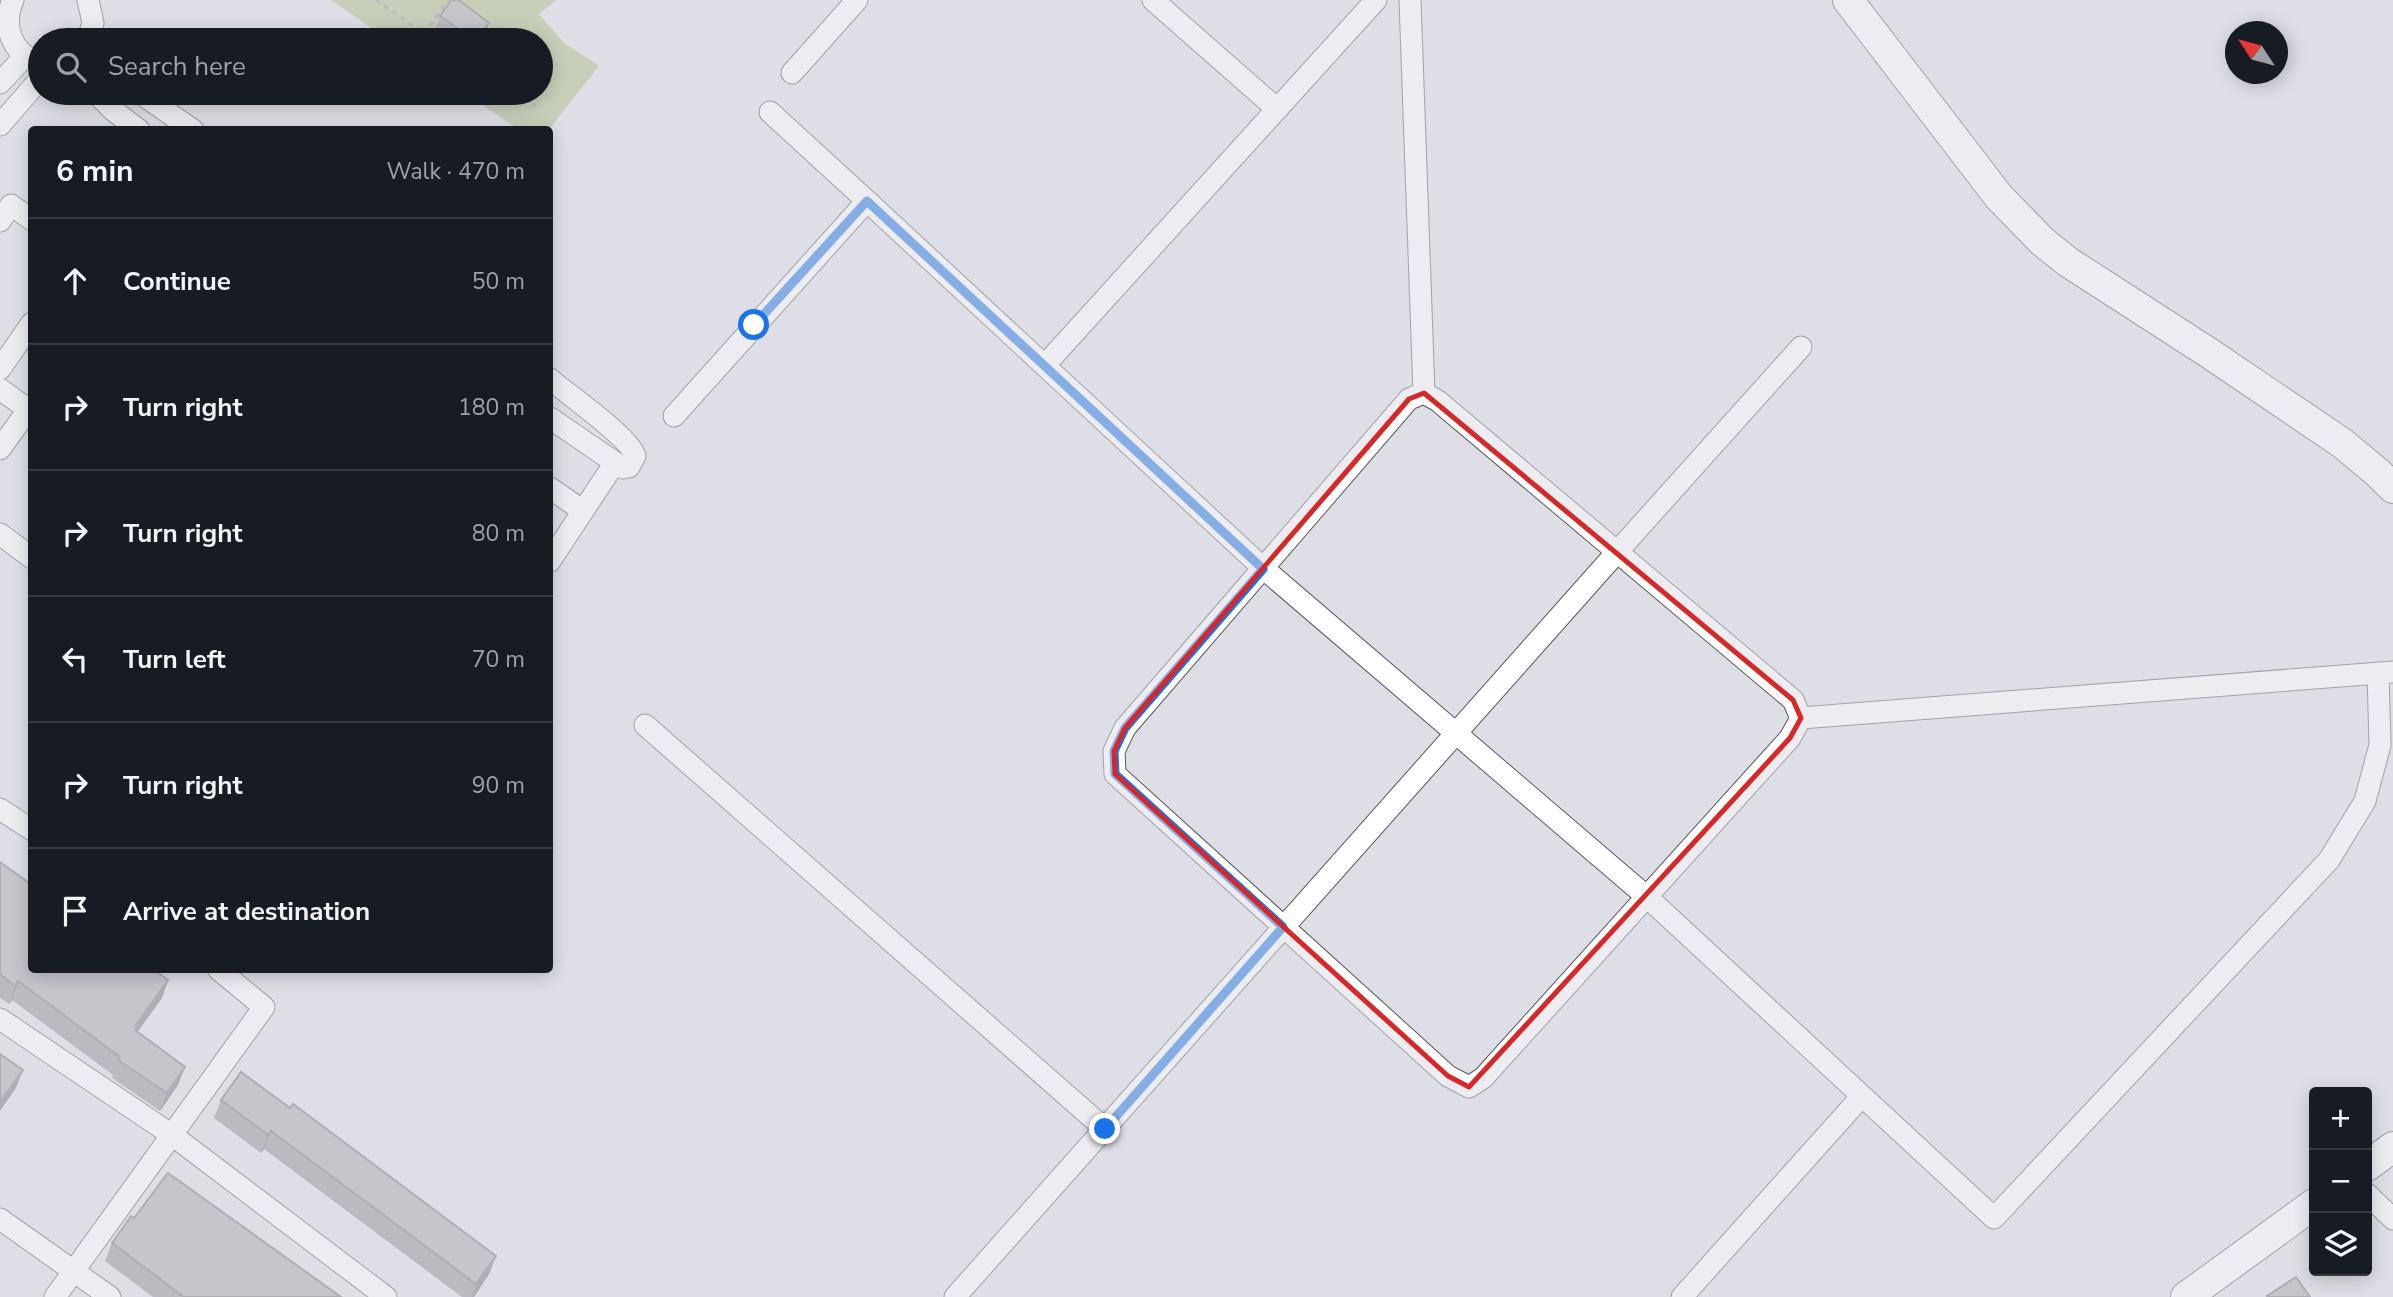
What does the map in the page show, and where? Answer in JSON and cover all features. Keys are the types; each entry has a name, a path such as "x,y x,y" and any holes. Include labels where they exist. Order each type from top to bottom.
{"street":[{"path":"88,0 92,28"},
{"path":"792,73 857,0"},
{"path":"1153,0 1277,109"},
{"path":"1045,365 1376,0"},
{"path":"1410,0 1424,393"},
{"path":"1848,0 1999,197 2043,242 2068,262 2209,352 2342,443 2393,488"},
{"path":"8,4 10,36 16,47 28,56"},
{"path":"0,83 28,62"},
{"path":"0,125 28,93"},
{"path":"108,105 134,126"},
{"path":"157,105 187,126"},
{"path":"770,112 1263,569 1647,897 1994,1218 2329,860 2365,801 2380,745 2386,672 1801,718"},
{"path":"674,416 867,201"},
{"path":"0,221 11,205 28,217"},
{"path":"0,369 28,329"},
{"path":"955,1297 1801,348"},
{"path":"553,382 634,449 635,456 629,467 623,468 553,420"},
{"path":"0,389 28,410"},
{"path":"1424,393 1438,401 1793,700 1801,718"},
{"path":"1424,393 1409,399 1125,728 1114,751 1115,774 1448,1076 1469,1087 1483,1078 1790,738 1801,718"},
{"path":"0,449 28,414"},
{"path":"553,556 614,464"},
{"path":"553,490 583,511"},
{"path":"0,534 28,555"},
{"path":"645,725 1105,1129"},
{"path":"0,809 28,826"},
{"path":"55,1297 264,1007 223,973"},
{"path":"0,1019 172,1135 386,1297"},
{"path":"1682,1297 1862,1096"},
{"path":"2372,1162 2393,1147"},
{"path":"2372,1199 2393,1219"},
{"path":"2186,1297 2309,1208"},
{"path":"0,1219 110,1297"}],"path":[{"path":"376,0 416,28"},
{"path":"428,28 448,0"}],"highlighted area":[{"path":"1424,393 1793,700 1801,718 1790,738 1469,1087 1448,1076 1115,774 1114,751 1125,728 1409,399"}],"green space":[{"path":"331,0 556,0 539,14 551,28 372,28"},
{"path":"553,30 564,43 599,66 551,126 514,126 483,105 553,105"}],"building":[{"path":"451,0 459,0 489,23 485,28 457,28 440,16"},
{"path":"0,862 28,882 28,973 158,973 168,980 135,1030 185,1067 167,1093 118,1060 120,1057 18,981 15,986 0,974"},
{"path":"0,1054 23,1070 0,1102"},
{"path":"241,1072 290,1108 293,1104 496,1256 476,1284 271,1131 268,1135 221,1100"},
{"path":"168,1173 341,1297 184,1297 112,1243"},
{"path":"2296,1277 2310,1297 2267,1296"}],"route":[{"path":"754,325 867,201 1263,569 1125,728 1114,751 1115,774 1283,927 1105,1129"}]}
